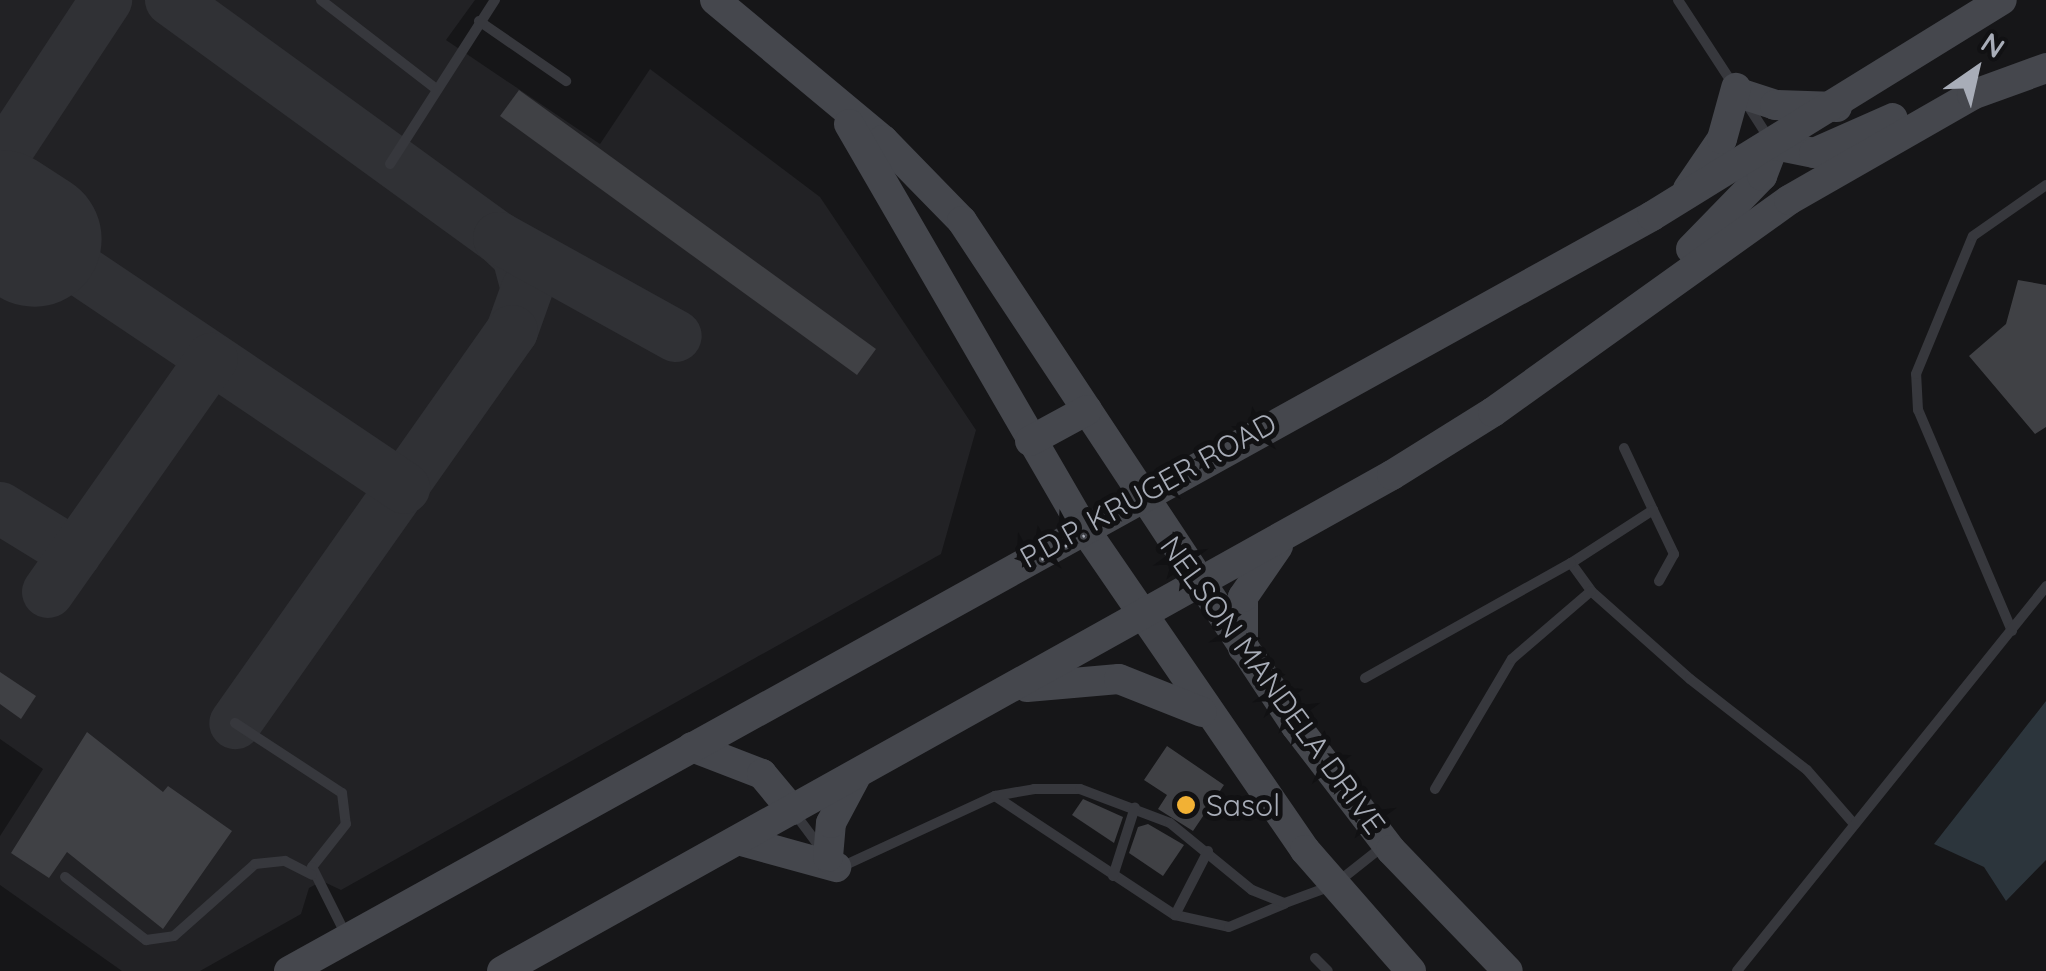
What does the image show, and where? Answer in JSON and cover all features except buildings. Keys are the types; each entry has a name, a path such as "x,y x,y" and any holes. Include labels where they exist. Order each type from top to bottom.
{"street":[{"name":"NELSON MANDELA DRIVE","path":"714,0 837,105 962,222 1244,651 1386,844 1508,971"},
{"name":"P.D.P. KRUGER ROAD","path":"289,971 1138,494 1680,200 1837,108 2002,0"},
{"path":"502,971 1286,536 1493,412 1789,200 1972,95 2046,68"},
{"path":"1680,200 1722,140 1738,90 1775,105 1837,108"},
{"path":"1663,290 1762,176 1774,145 1826,151 1932,102 1972,95"},
{"name":"NELSON MANDELA DRIVE","path":"837,105 910,218 1030,441 1082,527 1143,612 1209,717 1334,885 1411,971"},
{"path":"1030,441 1087,410"},
{"path":"1019,562 1059,488"},
{"path":"1244,651 1243,597 1286,536"},
{"path":"1011,690 1119,679 1168,693 1209,717"},
{"path":"692,747 762,774 792,810"},
{"path":"738,840 832,862 832,822 857,774"}],"lane":[{"path":"321,0 435,88"},
{"path":"390,164 435,88 495,0"},
{"path":"1678,0 1774,145"},
{"path":"479,21 566,80"},
{"path":"2012,631 1918,410 1916,374 1973,236 2046,185"},
{"path":"1624,448 1674,554 1659,581"},
{"path":"1365,678 1654,510"},
{"path":"1570,562 1591,591 1807,770 1854,824"},
{"path":"1737,971 2046,586"},
{"path":"1434,789 1512,660 1591,591"},
{"path":"235,722 342,793 346,824 312,875"},
{"path":"792,810 832,862 848,868 995,796 1080,789 1135,808 1208,851 1252,890 1285,903"},
{"path":"995,796 1175,915 1229,928 1334,885 1386,844"},
{"path":"1113,876 1135,808"},
{"path":"1175,915 1208,851"},
{"path":"65,877 146,940 174,936 255,864 285,861 312,875 348,938"},
{"path":"1314,958 1328,971"}],"shaded area":[{"path":"0,0 475,0 446,40 600,144 650,69 820,197 976,430 941,554 341,890 322,881 309,888 301,914 200,971 122,971 0,885 0,836 43,769 0,739"},
{"path":"2046,701 2046,860 2006,901 1984,867 1934,844"}],"taxiway":[{"path":"0,161 106,0"},
{"path":"171,0 499,238 518,256 527,289 512,331 235,723"},
{"path":"499,238 676,336"},
{"path":"34,239 404,488"},
{"path":"48,592 212,359"},
{"path":"0,508 75,554"}],"runway":[{"path":"0,217 34,239"}],"place":[{"name":"Sasol","path":"1186,805"}]}
